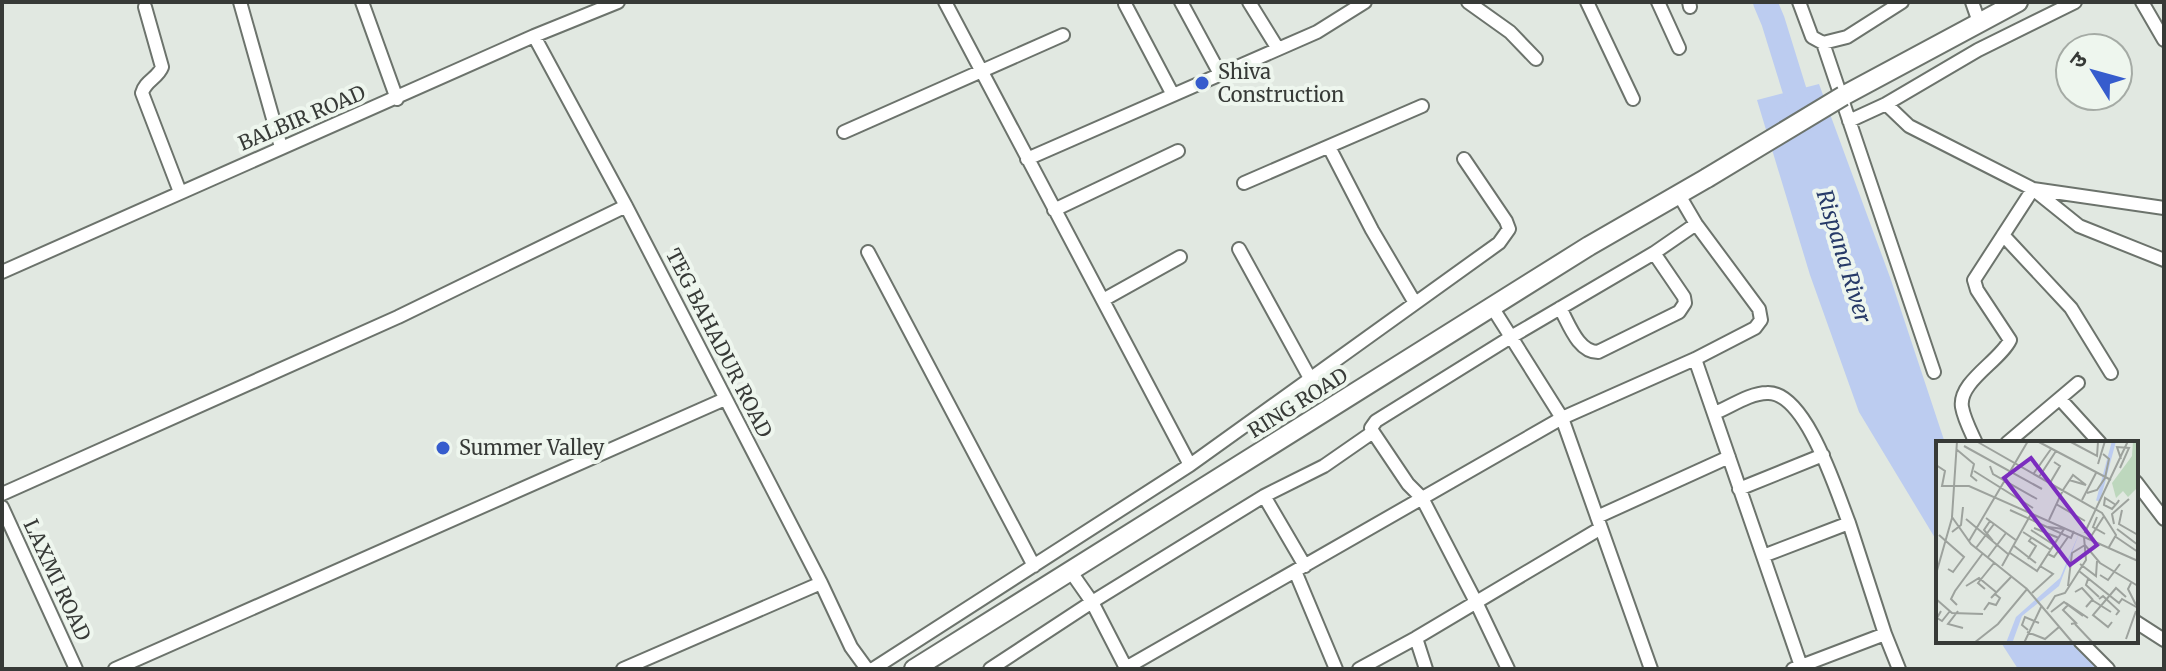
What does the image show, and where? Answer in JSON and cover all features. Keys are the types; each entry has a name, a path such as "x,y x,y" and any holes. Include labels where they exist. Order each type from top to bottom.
{"street":[{"path":"240,2 281,147"},
{"path":"362,2 397,99"},
{"name":"BALBIR ROAD","path":"2,272 534,36 618,2"},
{"path":"945,2 1190,465"},
{"path":"1181,2 1220,74"},
{"path":"1249,2 1278,49"},
{"path":"1027,159 1327,27 1365,2"},
{"path":"1468,2 1499,23 1536,59"},
{"path":"1587,2 1633,99"},
{"path":"1658,2 1679,48"},
{"path":"1799,2 1812,37 1823,43 1847,37 1902,2"},
{"path":"1972,2 1979,22"},
{"name":"RING ROAD","path":"914,669 1589,246 1843,96 2018,2"},
{"path":"1849,121 1886,104 1978,50 2075,2"},
{"path":"2142,2 2164,40"},
{"path":"1125,4 1173,95"},
{"path":"145,7 162,67 142,93 180,192"},
{"path":"844,132 1063,35"},
{"name":"TEG BAHADUR ROAD","path":"534,36 626,206 851,647 867,669"},
{"path":"1823,43 1934,372"},
{"path":"1886,104 1909,126 2033,189 2079,226 2164,260"},
{"path":"1244,183 1422,106"},
{"path":"1329,147 1372,230 1415,303"},
{"path":"1054,210 1178,151"},
{"path":"873,669 1190,465 1499,243 1509,229 1464,159"},
{"path":"2033,189 2164,208"},
{"path":"1975,441 1962,408 1964,395 2010,340 1977,290 1974,280 2033,189"},
{"path":"1071,572 1092,602 1125,668 1562,418 1748,333 1761,320 1759,309 1696,224 1679,195"},
{"path":"2,494 398,317 626,206"},
{"path":"1508,669 1422,498 1408,484 1371,428 1376,421 1654,253 1696,224"},
{"path":"2003,235 2065,300 2111,373"},
{"path":"1239,249 1311,380"},
{"path":"868,252 1034,566"},
{"path":"1560,308 1581,345 1591,353 1679,312 1685,303 1684,297 1654,253"},
{"path":"1103,300 1180,257"},
{"path":"1492,307 1562,418 1651,669"},
{"path":"1695,359 1799,668 1885,634"},
{"path":"2009,441 2078,383"},
{"path":"1715,413 1761,393 1780,395 1794,406 1823,455 1899,669"},
{"path":"115,669 725,399"},
{"path":"2060,399 2098,441"},
{"path":"990,669 1092,602 1264,496 1324,466 1373,432"},
{"path":"1739,489 1823,455"},
{"path":"1359,669 1476,602 1599,522 1729,457"},
{"path":"2138,485 2164,519"},
{"path":"1264,496 1300,568 1336,669"},
{"name":"LAXMI ROAD","path":"2,507 76,669"},
{"path":"1763,556 1849,523"},
{"path":"632,667 821,583"},
{"path":"2138,623 2164,640"},
{"path":"1416,638 1426,669"},
{"path":"2082,643 2108,669"}],"water":[{"path":"1819,84 1891,280 1944,441 1936,441 1936,540 1859,412 1810,275 1757,100"},
{"path":"2001,643 2074,643 2102,669 2018,669"}],"waterway":[{"name":"Rispana River","path":"1765,2 1804,121"}],"place":[{"name":"Shiva Construction","path":"1202,83"},
{"name":"Summer Valley","path":"443,448"}]}
